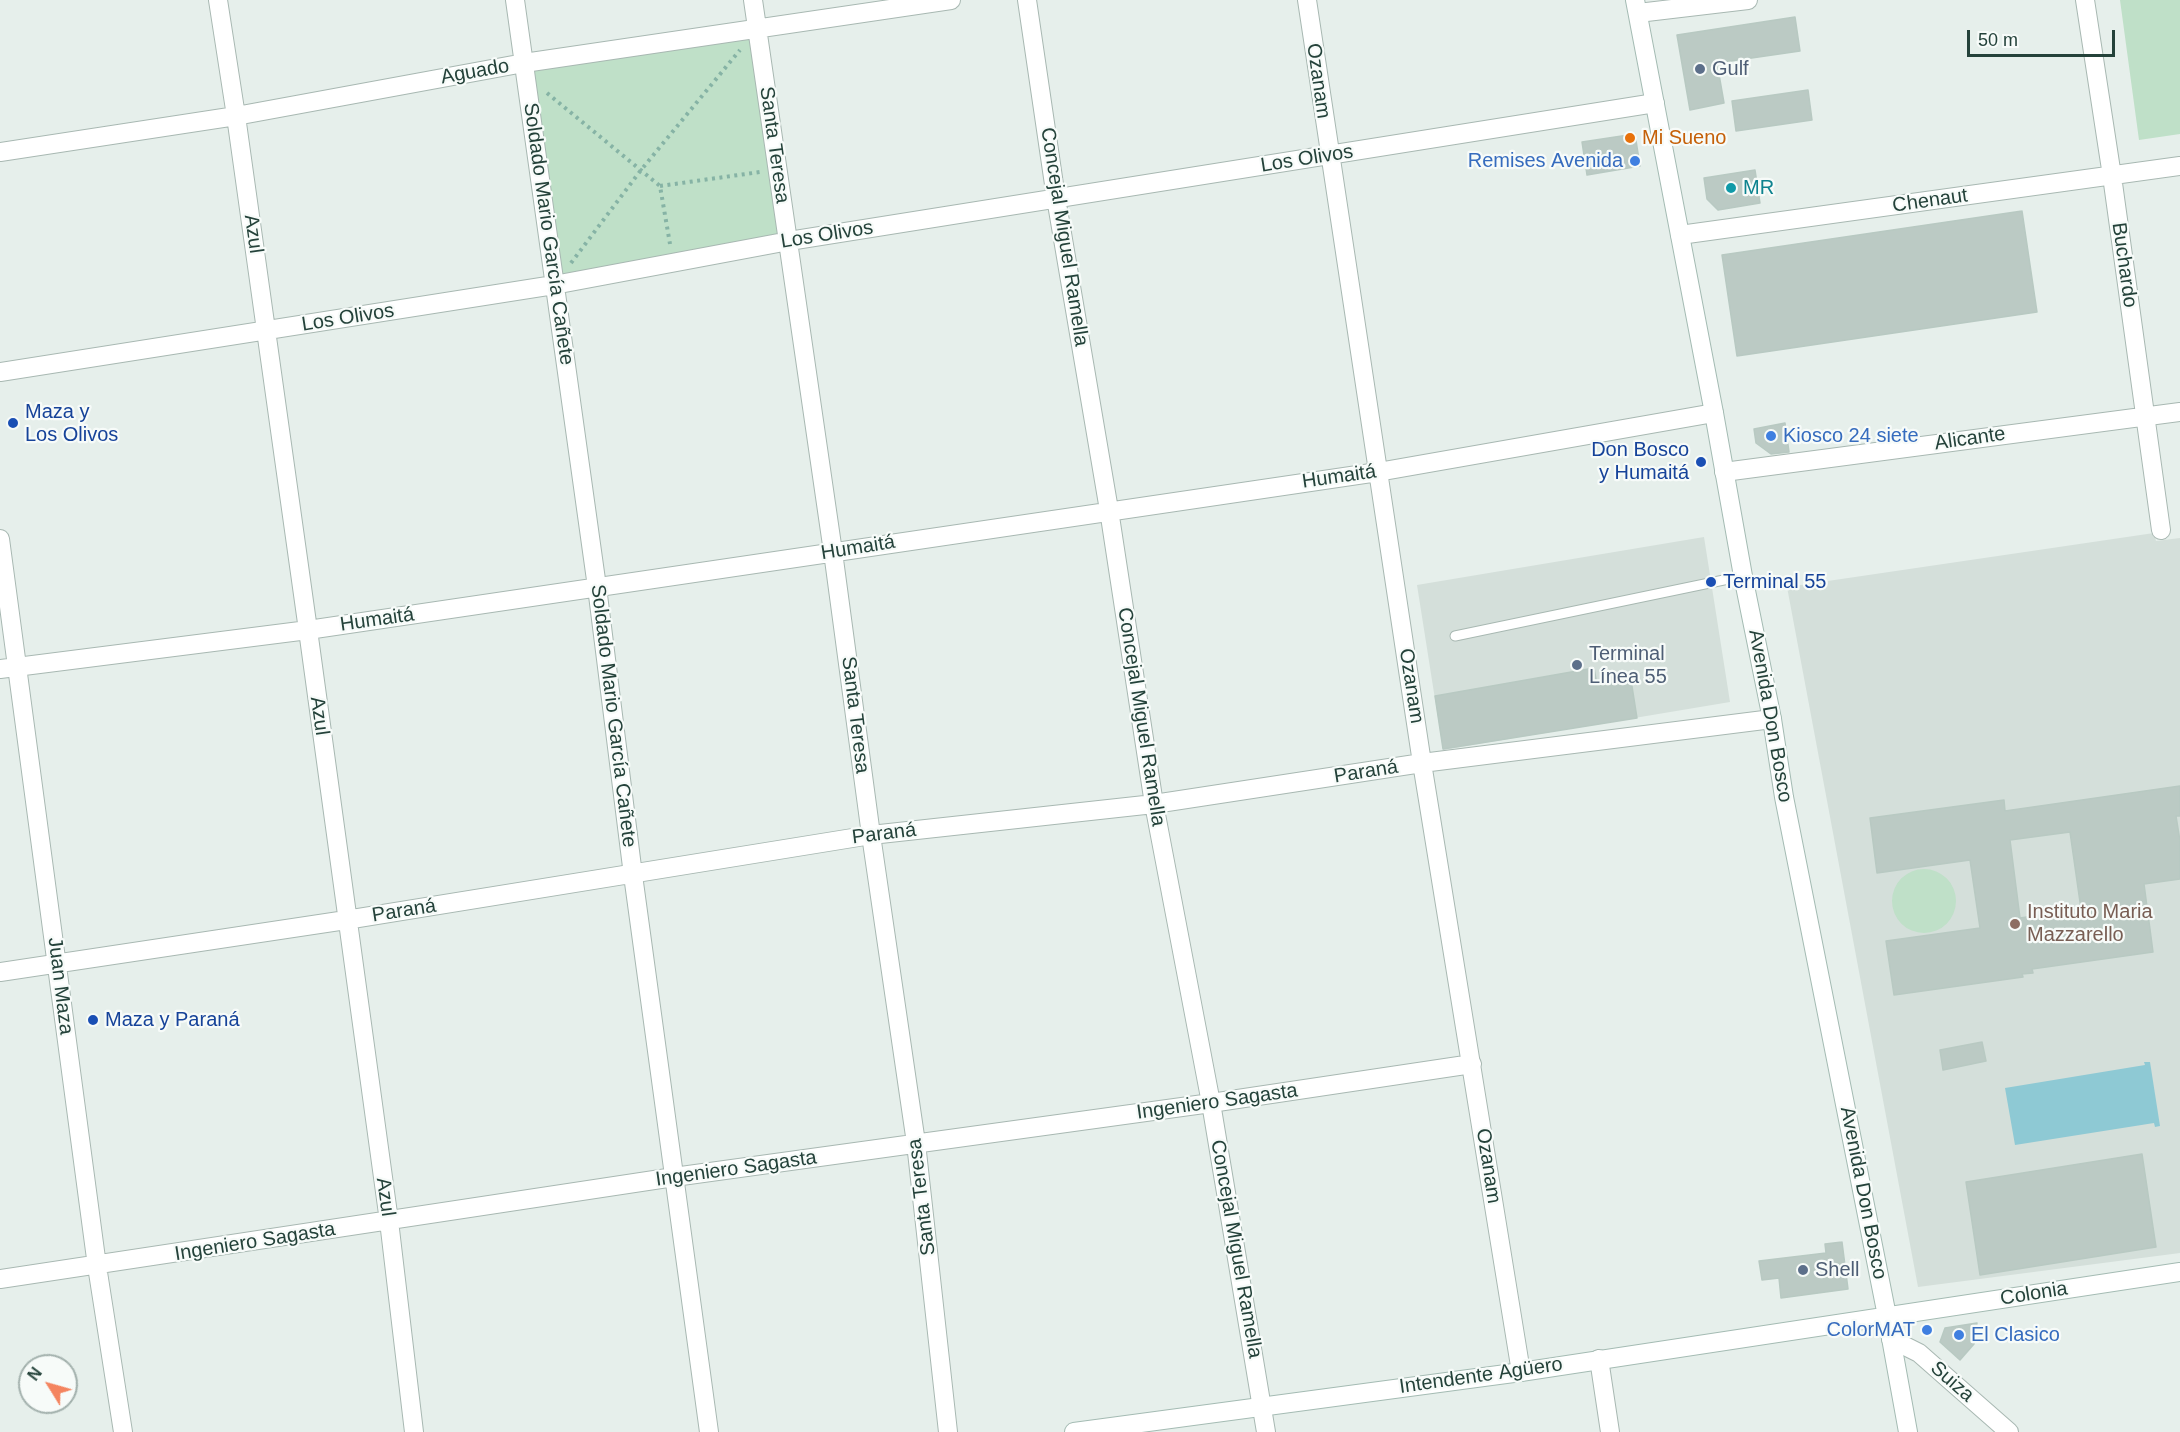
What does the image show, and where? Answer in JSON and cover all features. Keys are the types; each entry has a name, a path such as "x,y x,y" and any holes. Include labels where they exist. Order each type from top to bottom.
{"street":[{"name":"Azul","path":"218,0 308,630 388,1221 414,1432"},
{"name":"Soldado Mario García Cañete","path":"515,0 597,587 633,875 709,1432"},
{"name":"Santa Teresa","path":"753,0 916,1143 948,1432"},
{"name":"Aguado","path":"0,152 236,116 757,29 951,0"},
{"name":"Concejal Miguel Ramella","path":"1027,0 1056,198 1109,510 1154,804 1211,1103 1266,1432"},
{"name":"Ozanam","path":"1307,0 1422,763 1521,1372"},
{"path":"1636,7 1748,0"},
{"name":"Buchardo","path":"2085,0 2112,176 2160,530"},
{"name":"Avenida Don Bosco","path":"1636,7 1772,719 1784,797 1908,1432"},
{"name":"Los Olivos","path":"0,372 554,285 789,241 1655,103"},
{"name":"Chenaut","path":"1680,235 2180,166"},
{"name":"Alicante","path":"1724,472 2180,412"},
{"name":"Humaitá","path":"9,668 308,630 1378,472 1714,413"},
{"name":"Juan Maza","path":"0,539 9,668 57,963 97,1266 123,1432"},
{"name":"Paraná","path":"0,972 633,875 871,835 1154,804 1422,763 1772,719"},
{"name":"Ingeniero Sagasta","path":"0,1279 674,1177 1211,1103 1472,1064"},
{"name":"Colonia","path":"1887,1316 2180,1272"},
{"name":"Intendente Agüero","path":"1074,1432 1521,1372 1887,1316"},
{"name":"Suiza","path":"1891,1339 1919,1353 2009,1432"},
{"path":"1599,1359 1610,1432"}],"lane":[{"path":"1455,636 1743,576"}],"path":[{"path":"554,285 641,170 757,29"},
{"path":"525,69 660,186 673,263"},
{"path":"660,186 777,170"}],"shaded area":[{"name":"Instituto Maria Mazzarello","path":"2154,533 2156,541 2180,538 2180,1253 1918,1287 1787,587"},
{"name":"Terminal Línea 55","path":"1704,537 1730,702 1443,750 1417,585"}],"green space":[{"path":"2120,0 2180,0 2180,134 2139,140"},
{"path":"757,29 789,241 554,285 524,63"},
{"path":"1924,869 1942,874 1947,878 1951,883 1956,901 1951,919 1947,924 1942,928 1924,933 1906,928 1901,924 1897,919 1892,901 1897,883 1901,878 1906,874"}],"water":[{"path":"2144,1062 2150,1062 2160,1126 2155,1127 2154,1123 2015,1145 2005,1088 2145,1065"}],"building":[{"path":"1795,17 1800,51 1717,63 1724,103 1690,110 1677,35"},
{"path":"1808,90 1812,120 1736,131 1732,101"},
{"path":"1635,134 1640,166 1587,175 1582,142"},
{"name":"MR","path":"1755,170 1760,203 1718,210 1707,199 1704,178"},
{"path":"2022,211 2037,312 1737,356 1722,255"},
{"name":"Kiosco 24 siete","path":"1785,423 1789,452 1771,454 1756,443 1754,429"},
{"path":"1594,668 1597,685 1631,680 1637,718 1443,749 1435,696"},
{"path":"2180,786 2180,816 2176,816 2180,841 2180,879 2144,884 2153,952 2032,969 2033,973 2022,974 2023,977 1894,995 1886,941 1980,928 1970,860 1877,873 1870,818 2004,800 2005,811","holes":["2070,832 2081,909 2020,918 2010,840"]},
{"path":"1982,1042 1986,1061 1943,1070 1940,1050"},
{"path":"2142,1154 2156,1247 1980,1275 1966,1182"},
{"name":"Shell","path":"1842,1242 1848,1289 1781,1298 1779,1278 1762,1280 1759,1261 1826,1253 1825,1244"},
{"name":"El Clasico","path":"1977,1323 1974,1344 1960,1360 1940,1342 1945,1328"}],"place":[{"name":"Gulf","path":"1700,69"},
{"name":"Mi Sueno","path":"1630,138"},
{"name":"Remises Avenida","path":"1635,161"},
{"name":"MR","path":"1731,188"},
{"name":"Maza y Los Olivos","path":"13,423"},
{"name":"Kiosco 24 siete","path":"1771,436"},
{"name":"Don Bosco y Humaitá","path":"1701,462"},
{"name":"Terminal 55","path":"1711,582"},
{"name":"Terminal Línea 55","path":"1577,665"},
{"name":"Instituto Maria Mazzarello","path":"2015,924"},
{"name":"Maza y Paraná","path":"93,1020"},
{"name":"Shell","path":"1803,1270"},
{"name":"ColorMAT","path":"1927,1330"},
{"name":"El Clasico","path":"1959,1335"}]}
